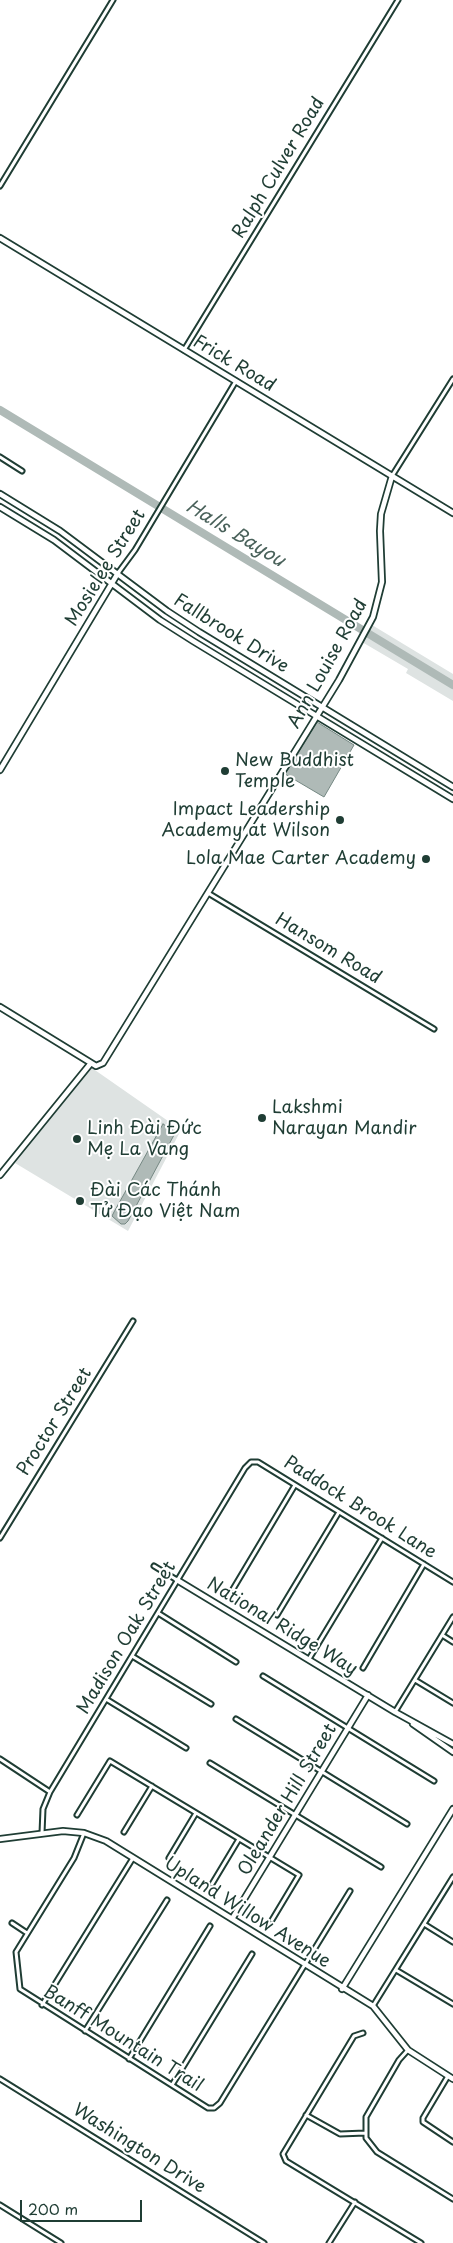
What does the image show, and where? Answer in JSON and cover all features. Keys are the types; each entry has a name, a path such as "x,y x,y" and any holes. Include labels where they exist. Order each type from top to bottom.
{"street":[{"path":"0,186 113,0"},
{"name":"Ralph Culver Road","path":"184,350 398,0"},
{"name":"Frick Road","path":"0,238 453,513"},
{"name":"Ann Louise Road","path":"92,1063 96,1066 103,1063 339,680 372,620 382,588 380,525 392,476 453,379"},
{"name":"Mosielee Street","path":"0,770 236,381"},
{"path":"0,457 22,470"},
{"name":"Fallbrook Drive","path":"0,494 60,531 191,626 453,788"},
{"name":"Fallbrook Drive","path":"0,507 54,540 160,620 453,799"},
{"name":"Hansom Road","path":"208,893 434,1029"},
{"path":"0,1008 92,1063 0,1175"},
{"name":"Proctor Street","path":"0,1538 133,1321"},
{"name":"Paddock Brook Lane","path":"251,1462 258,1462 453,1582"},
{"name":"Madison Oak Street","path":"42,1833 43,1810 50,1792 245,1468 251,1462"},
{"path":"234,1589 295,1485"},
{"path":"277,1615 339,1512"},
{"path":"309,1659 382,1538"},
{"path":"363,1668 424,1564"},
{"name":"National Ridge Way","path":"154,1566 368,1695 453,1752"},
{"path":"158,1613 236,1662"},
{"path":"395,1712 453,1618"},
{"path":"442,1635 453,1642"},
{"path":"132,1656 211,1704"},
{"path":"263,1676 434,1780"},
{"path":"415,1680 453,1704"},
{"name":"Oleander Hill Street","path":"232,1919 368,1695"},
{"path":"106,1699 186,1748"},
{"name":"National Ridge Way","path":"395,1712 453,1744"},
{"path":"236,1719 407,1824"},
{"path":"0,1758 50,1792"},
{"path":"77,1815 110,1761 298,1875 272,1920"},
{"path":"210,1763 381,1867"},
{"path":"124,1832 152,1786"},
{"path":"342,1988 453,1809"},
{"path":"169,1858 196,1813"},
{"name":"Upland Willow Avenue","path":"0,1839 63,1831 84,1833 106,1841 373,2006 408,2050 453,2079"},
{"path":"12,1923 27,1933 74,1858 84,1833"},
{"path":"212,1884 239,1839"},
{"path":"42,2005 133,1858"},
{"path":"373,2006 453,1877"},
{"path":"305,1965 350,1891"},
{"path":"85,2031 166,1900"},
{"path":"424,1924 453,1942"},
{"path":"129,2059 210,1926"},
{"name":"Banff Mountain Trail","path":"27,1933 16,1952 20,1989 42,2005 208,2108 214,2108 220,2103 305,1965"},
{"path":"172,2085 252,1954"},
{"path":"396,1970 453,2004"},
{"path":"364,2032 354,2036 283,2154 286,2161 421,2243"},
{"path":"408,2050 399,2060 366,2117 365,2133 371,2146 377,2152 453,2199"},
{"path":"448,2076 423,2118 423,2122 453,2142"},
{"name":"Washington Drive","path":"0,2079 264,2243"},
{"path":"306,2115 340,2134 365,2133"},
{"path":"328,2243 355,2202"},
{"path":"0,2205 61,2243"}],"shaded area":[{"path":"372,625 453,674 453,701 406,673 408,669 362,642"},
{"path":"317,722 354,745 324,797 285,774"},
{"path":"92,1068 181,1130 128,1231 15,1163"},
{"path":"163,1124 174,1131 174,1135 128,1221 125,1224 121,1224 112,1216"}],"waterway":[{"name":"Halls Bayou","path":"0,410 453,685"}],"place":[{"name":"New Buddhist Temple","path":"225,771"},
{"name":"Impact Leadership Academy at Wilson","path":"340,820"},
{"name":"Lola Mae Carter Academy","path":"426,859"},
{"name":"Lakshmi Narayan Mandir","path":"262,1118"},
{"name":"Linh Đài Đức Mẹ La Vang","path":"77,1139"},
{"name":"Đài Các Thánh Tử Đạo Việt Nam","path":"80,1201"}]}
